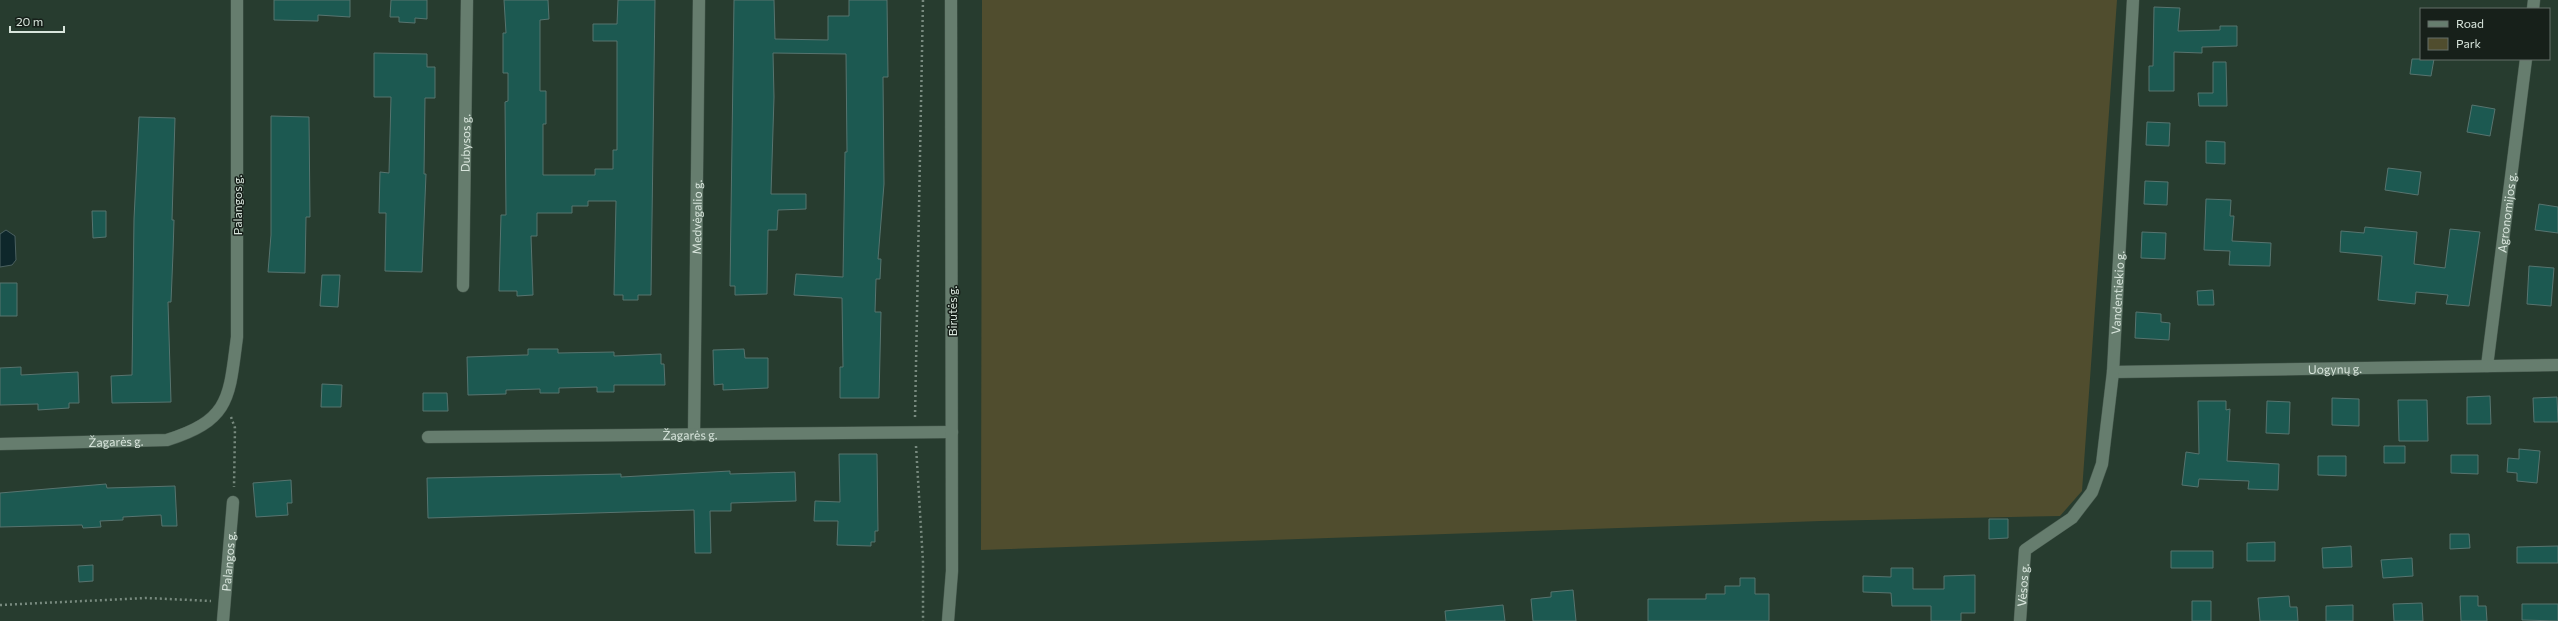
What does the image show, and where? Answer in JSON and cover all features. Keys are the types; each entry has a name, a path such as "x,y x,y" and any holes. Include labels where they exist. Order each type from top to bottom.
{"street":[{"name":"Palangos g.","path":"222,408 230,388 236,337 237,0"},
{"name":"Dubysos g.","path":"463,286 467,0"},
{"name":"Medvėgalio g.","path":"694,435 699,0"},
{"name":"Birutės g.","path":"948,621 952,571 952,0"},
{"name":"Vandentiekio g.","path":"2025,550 2072,518 2092,492 2102,464 2113,372 2133,0"},
{"name":"Agronomijos g.","path":"2487,366 2526,60"},
{"name":"Uogynų g.","path":"2113,372 2558,365"},
{"name":"Žagarės g.","path":"0,444 167,440 192,432 222,408"},
{"name":"Žagarės g.","path":"428,437 952,432"},
{"name":"Palangos g.","path":"223,621 233,502"},
{"name":"Vėsos g.","path":"2020,621 2025,550"}],"path":[{"path":"923,0 915,433 923,562 923,621"},
{"path":"222,408 232,418 235,428 233,502"},
{"path":"0,605 147,598 183,598 224,603"}],"green space":[{"path":"982,0 2117,0 2082,491 2060,516 1821,521 981,550"}],"water":[{"path":"6,230 15,236 16,260 12,265 0,267 0,234"}],"building":[{"path":"274,0 350,0 350,17 318,15 318,21 274,20"},
{"path":"391,0 427,0 427,19 415,18 415,23 399,22 399,17 390,17"},
{"path":"504,0 548,0 549,19 540,20 540,91 546,91 546,124 543,124 543,175 595,175 595,169 613,169 613,150 617,150 617,41 593,41 593,24 617,24 618,0 655,0 651,295 638,295 638,300 623,300 623,295 614,295 616,201 588,201 588,206 572,206 572,213 537,213 537,236 531,236 533,295 517,296 517,291 499,291 501,215 506,215 505,102 508,101 508,73 503,73 503,33 506,33"},
{"path":"734,0 774,0 775,39 828,40 828,16 849,16 849,0 887,0 888,77 883,77 884,184 878,259 881,259 880,279 876,279 875,312 881,312 879,398 840,398 840,367 843,367 842,298 794,295 796,274 843,277 845,152 847,152 846,54 773,53 774,97 771,194 806,194 806,209 778,210 777,230 768,230 767,294 735,295 735,286 730,286"},
{"path":"2154,7 2180,8 2178,31 2220,30 2220,26 2237,26 2237,46 2202,47 2202,53 2174,52 2174,91 2149,91 2149,66 2153,66"},
{"path":"374,53 427,54 427,67 435,67 435,98 425,98 424,174 426,174 422,272 385,271 386,213 379,213 380,172 389,173 391,97 374,97"},
{"path":"2412,59 2434,60 2431,76 2410,74"},
{"path":"2213,62 2226,62 2227,106 2199,106 2198,93 2213,93"},
{"path":"2472,105 2495,109 2490,136 2467,132"},
{"path":"271,116 309,117 310,217 306,217 305,273 268,272 271,235"},
{"path":"139,117 175,118 172,220 174,220 173,253 171,302 168,302 171,402 112,403 111,376 132,375 134,219"},
{"path":"2147,122 2170,123 2169,146 2146,145"},
{"path":"2206,141 2225,142 2225,164 2206,163"},
{"path":"2388,168 2421,172 2418,195 2385,190"},
{"path":"2145,181 2168,182 2167,205 2144,204"},
{"path":"2206,199 2231,200 2230,216 2234,216 2232,241 2271,243 2270,266 2229,265 2230,251 2204,250"},
{"path":"2539,204 2558,207 2558,233 2535,230"},
{"path":"92,211 106,211 106,237 93,238"},
{"path":"2365,227 2417,232 2414,264 2445,268 2450,229 2480,232 2469,306 2446,304 2448,295 2416,292 2415,304 2378,300 2382,256 2340,252 2341,231 2364,233"},
{"path":"2142,232 2166,233 2165,259 2141,258"},
{"path":"2529,266 2554,268 2551,306 2527,304"},
{"path":"322,275 340,275 338,307 320,306"},
{"path":"0,283 17,283 17,316 0,316"},
{"path":"2213,290 2214,305 2198,305 2197,291"},
{"path":"2136,312 2161,314 2161,322 2170,323 2169,340 2135,338"},
{"path":"528,349 558,349 558,353 614,352 614,356 661,354 661,364 664,364 665,385 614,385 614,392 597,392 597,387 559,388 559,393 540,393 540,389 506,390 506,394 468,395 467,357 528,355"},
{"path":"744,349 745,358 768,358 768,388 723,390 723,384 714,385 713,350"},
{"path":"21,367 21,375 78,372 79,403 69,403 69,408 38,410 38,404 0,405 0,368"},
{"path":"322,384 342,385 341,407 321,407"},
{"path":"423,393 447,393 448,411 423,411"},
{"path":"2490,396 2491,424 2467,424 2467,397"},
{"path":"2557,397 2558,422 2534,422 2533,398"},
{"path":"2332,398 2359,399 2359,426 2332,425"},
{"path":"2398,400 2427,400 2428,441 2399,441"},
{"path":"2198,401 2226,401 2226,410 2230,409 2227,461 2279,464 2278,490 2248,489 2249,481 2199,479 2198,487 2182,485 2186,452 2199,454"},
{"path":"2267,401 2290,402 2289,434 2266,433"},
{"path":"2384,446 2405,446 2405,463 2384,463"},
{"path":"2519,449 2540,451 2537,483 2517,481 2517,473 2507,472 2508,458 2519,459"},
{"path":"839,454 877,454 878,531 875,531 875,542 871,542 871,546 837,545 838,521 814,521 815,501 840,502"},
{"path":"2451,455 2478,455 2478,474 2451,473"},
{"path":"2318,456 2346,456 2346,476 2318,475"},
{"path":"730,471 730,474 795,472 796,501 731,503 731,511 710,511 711,553 695,553 694,510 428,518 427,478 621,474 621,477"},
{"path":"291,480 292,503 287,503 288,515 256,517 253,483"},
{"path":"106,484 107,488 175,486 177,526 162,526 161,515 123,517 123,520 100,521 101,527 83,528 82,525 0,527 0,493"},
{"path":"1989,519 2008,519 2008,538 1989,539"},
{"path":"2450,534 2469,534 2470,548 2450,549"},
{"path":"2275,542 2275,561 2247,561 2247,543"},
{"path":"2351,546 2352,567 2323,568 2322,548"},
{"path":"2558,546 2558,563 2517,563 2517,547"},
{"path":"2171,551 2213,551 2213,568 2171,568"},
{"path":"2412,558 2413,576 2383,578 2381,560"},
{"path":"93,565 93,581 79,582 78,566"},
{"path":"1891,568 1913,568 1913,589 1944,589 1944,576 1975,575 1975,613 1961,613 1961,621 1931,621 1931,606 1892,606 1891,593 1863,592 1863,576 1891,577"},
{"path":"1740,578 1755,578 1755,594 1769,594 1769,621 1648,621 1648,599 1706,599 1706,594 1725,594 1725,586 1740,586"},
{"path":"1573,590 1576,621 1533,621 1531,599 1551,597 1551,592"},
{"path":"2289,596 2290,607 2297,607 2298,621 2260,621 2258,598"},
{"path":"2460,596 2478,596 2478,606 2486,606 2487,621 2461,621"},
{"path":"2192,601 2211,601 2211,621 2192,621"},
{"path":"2422,603 2423,621 2394,621 2393,604"},
{"path":"2522,604 2558,604 2558,621 2522,620"},
{"path":"1503,605 1505,621 1446,621 1445,611"},
{"path":"2353,605 2353,621 2326,621 2326,606"}]}
